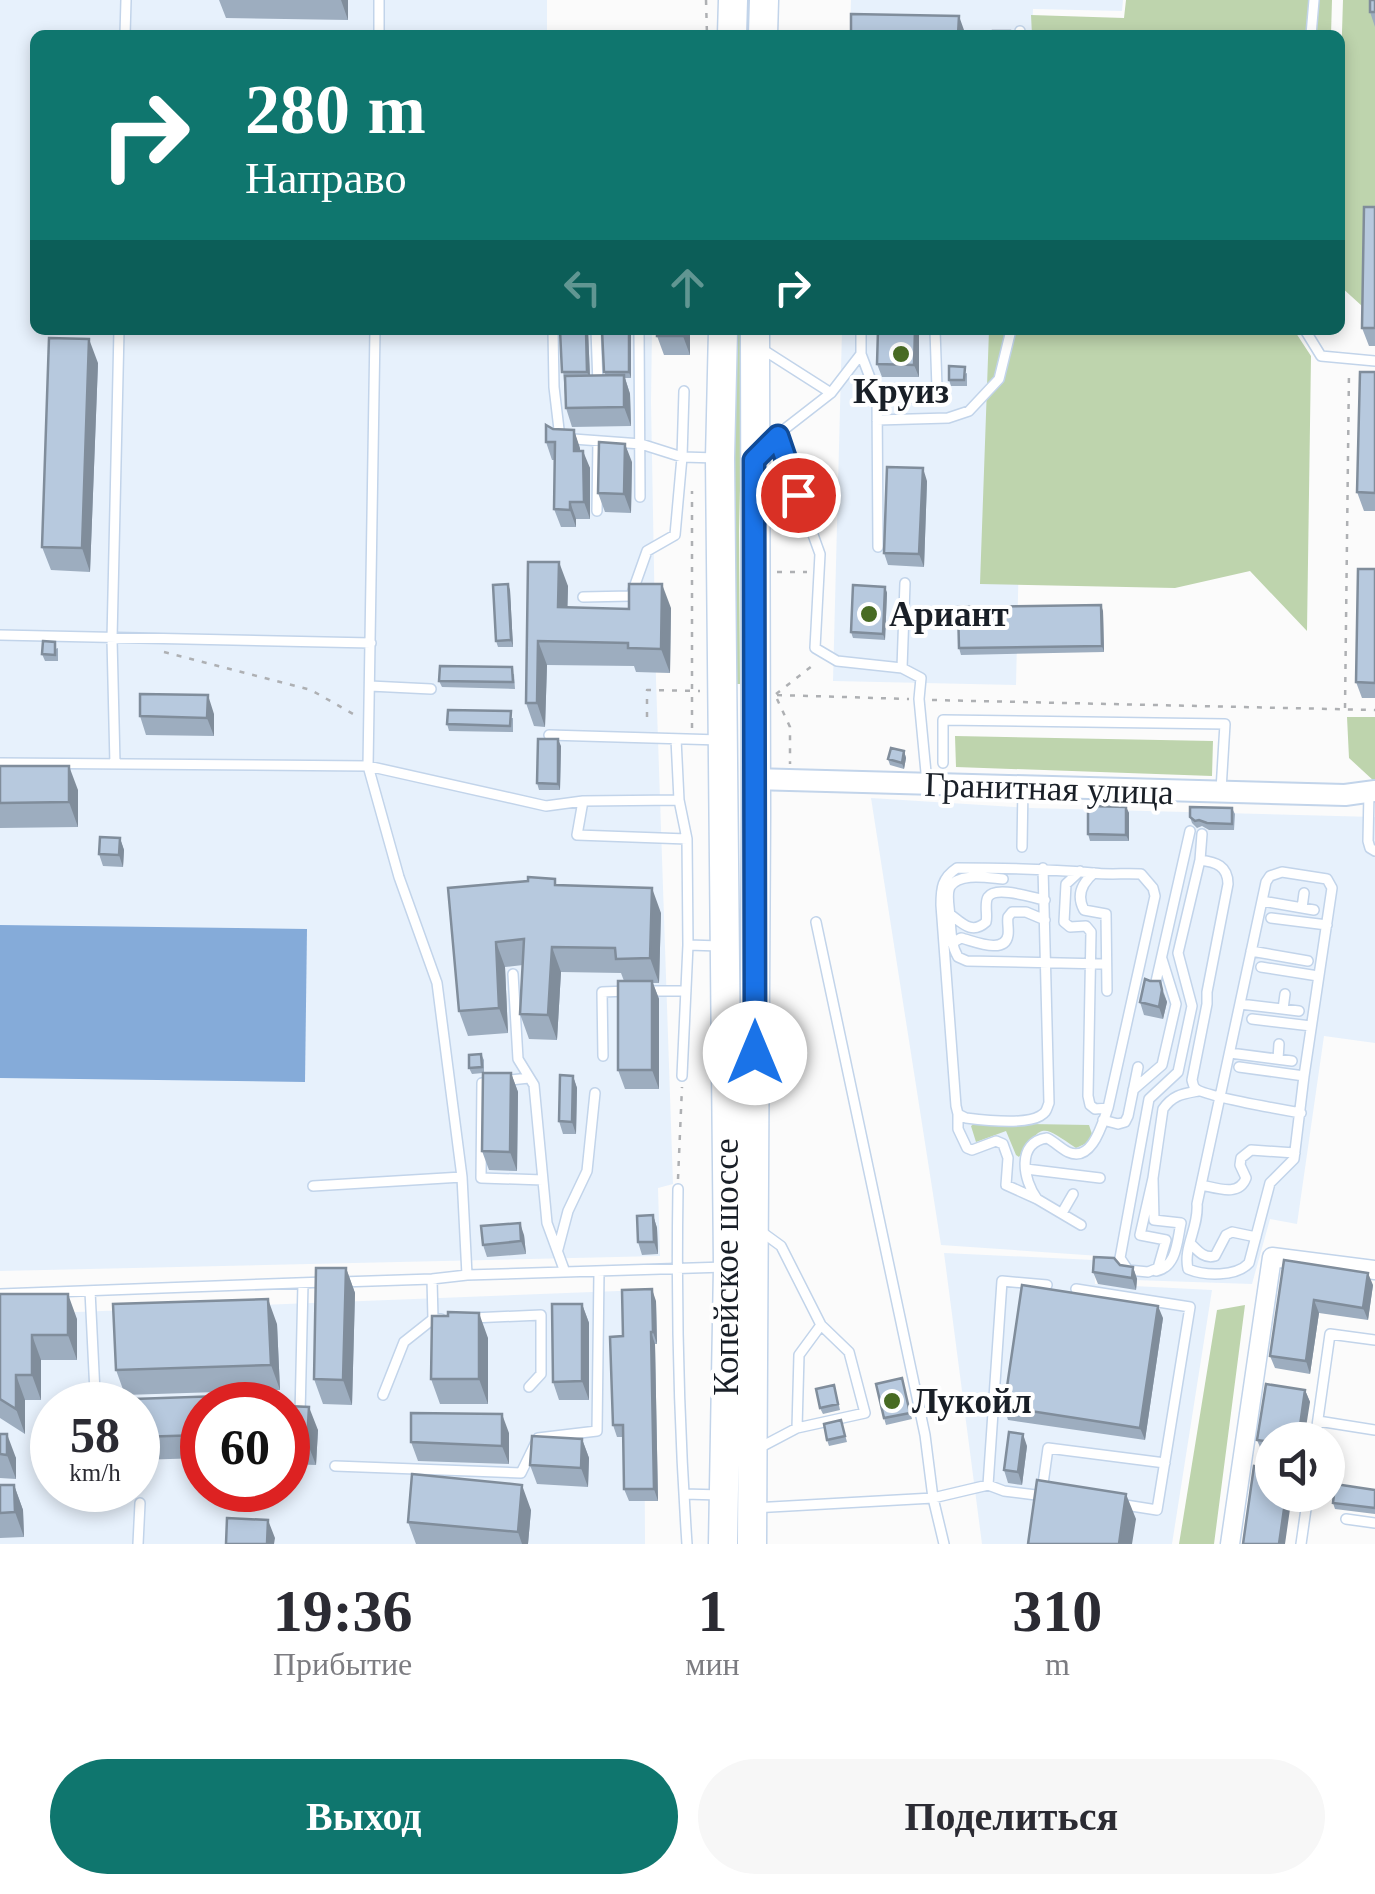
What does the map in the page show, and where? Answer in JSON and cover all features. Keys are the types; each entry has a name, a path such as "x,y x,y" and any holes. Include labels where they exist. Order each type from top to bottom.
{"main road":[{"path":"732,30 734,0"},
{"path":"763,30 764,0"},
{"name":"Копейское шоссе","path":"723,335 698,457 722,691 728,1266 723,1544"},
{"name":"Копейское шоссе","path":"752,1544 754,337"},
{"name":"Гранитная улица","path":"724,778 755,779"}],"street":[{"name":"Гранитная улица","path":"755,779 1345,795 1372,791"},
{"path":"1230,1544 1272,1257 1375,1270"}],"lane":[{"path":"126,0 126,30"},
{"path":"379,0 379,30"},
{"path":"1311,30 1314,0"},
{"path":"115,764 112,638 119,335"},
{"path":"375,335 368,766 399,876 436,984 462,1177 468,1275"},
{"path":"553,335 560,438 641,444 698,457"},
{"path":"596,335 598,386"},
{"path":"638,335 640,497"},
{"path":"861,335 861,354 877,396 878,547"},
{"path":"877,396 912,398 936,388 934,335"},
{"path":"878,420 948,418 969,411 999,379 1010,335"},
{"path":"1308,335 1320,356 1375,361"},
{"path":"754,337 831,393"},
{"path":"754,460 831,393 861,354"},
{"path":"584,386 612,386"},
{"path":"626,386 640,386"},
{"path":"554,387 569,387"},
{"path":"583,597 630,596 647,551 675,535 698,457 684,391"},
{"path":"778,436 820,554 815,648 837,661 902,668 921,678 919,700 927,784"},
{"path":"597,511 598,441"},
{"path":"902,668 905,583"},
{"path":"0,636 371,643"},
{"path":"370,686 430,689"},
{"path":"943,763 943,720 1225,724 1221,792"},
{"path":"550,735 723,740"},
{"path":"676,739 679,800 687,838 688,945 682,1076"},
{"path":"0,763 368,766 546,806 583,801 679,800"},
{"path":"1022,786 1022,847"},
{"path":"1372,791 1368,841 1375,851"},
{"path":"583,801 577,836 687,838"},
{"path":"1154,986 1190,831"},
{"path":"1152,1178 1154,1220 1180,1223 1172,1261 1164,1269 1128,1270 1120,1258 1149,1099 1178,1072 1192,1006 1178,953 1200,860 1202,834"},
{"path":"1198,1091 1192,1080 1228,884 1224,868 1200,860"},
{"path":"1036,1198 1028,1187 1026,1154 1030,1144 1047,1138 1070,1153 1085,1151 1108,1108 1154,896 1153,888 1141,874 958,868 942,883 958,1129 967,1148 972,1150 1000,1141 1008,1158 1006,1186 1036,1198 1080,1224"},
{"path":"958,1114 975,1120 1028,1120 1046,1112 1049,1103 1043,868"},
{"path":"1080,871 1066,884 1064,922 1070,927 1089,928 1091,932 1088,1096 1095,1109 1108,1108"},
{"path":"1276,873 1327,879 1332,888 1295,1154 1292,1163 1270,1184 1249,1263 1238,1272 1196,1272 1188,1269 1186,1260 1262,901 1266,882 1276,873"},
{"path":"1094,874 1081,888 1082,905 1084,910 1106,914 1106,991"},
{"path":"1003,879 966,878 950,886 952,943 958,957 967,961 1105,964"},
{"path":"950,914 975,929 986,922 988,896 996,892 1046,900"},
{"path":"1302,908 1304,893"},
{"path":"1262,901 1314,910"},
{"path":"952,943 961,938 996,946 1004,944 1012,912 1026,912 1045,920"},
{"path":"1271,918 1326,925"},
{"path":"1285,936 1287,920"},
{"path":"816,922 925,1435 944,1544"},
{"path":"1294,958 1295,944"},
{"path":"688,945 726,946"},
{"path":"1251,951 1308,961"},
{"path":"1133,1090 1162,1065 1176,1004 1162,956"},
{"path":"1261,967 1318,976"},
{"path":"1274,984 1276,969"},
{"path":"513,974 518,1059 534,1085 547,1223 565,1272"},
{"path":"603,1056 602,992 686,991"},
{"path":"1284,1009 1285,994"},
{"path":"1240,1004 1299,1011"},
{"path":"1252,1019 1311,1026"},
{"path":"1264,1034 1266,1021"},
{"path":"1278,1059 1279,1044"},
{"path":"1230,1053 1292,1061"},
{"path":"1103,1120 1118,1124 1128,1116 1138,1067"},
{"path":"1239,1067 1304,1076"},
{"path":"1252,1084 1254,1069"},
{"path":"530,1078 482,1083 480,1178 542,1180"},
{"path":"1148,1272 1158,1268 1166,1240 1140,1234 1164,1109 1170,1100 1177,1094 1198,1091 1300,1113"},
{"path":"558,1249 568,1211 587,1171 595,1093"},
{"path":"1202,1186 1239,1188 1246,1178 1241,1158 1251,1150 1295,1154"},
{"path":"1026,1169 1100,1178"},
{"path":"313,1186 462,1177"},
{"path":"678,1189 687,1544"},
{"path":"1062,1214 1073,1194"},
{"path":"752,1451 797,1428 865,1413 849,1352 821,1326 781,1246 754,1226"},
{"path":"1190,1243 1210,1258 1232,1232 1256,1237"},
{"path":"0,1294 728,1266"},
{"path":"336,1466 520,1473 538,1438 597,1431 599,1272"},
{"path":"432,1278 433,1319"},
{"path":"988,1485 1002,1281 1047,1286"},
{"path":"301,1382 303,1283"},
{"path":"1076,1289 1190,1307 1157,1510 1112,1504"},
{"path":"90,1291 94,1382"},
{"path":"469,1318 540,1315 541,1374 529,1387"},
{"path":"383,1395 404,1342 433,1319 451,1318"},
{"path":"797,1428 799,1355 821,1326"},
{"path":"1318,1422 1330,1334 1375,1340"},
{"path":"1345,1426 1375,1430"},
{"path":"1042,1496 1048,1448 1166,1463"},
{"path":"752,1508 934,1498 988,1485 1004,1491 1059,1498"},
{"path":"684,1494 723,1495"},
{"path":"138,1544 140,1512"},
{"path":"1301,1544 1306,1512"},
{"path":"1346,1518 1375,1523"}],"path":[{"path":"706,0 707,30"},
{"path":"1345,710 1349,359"},
{"path":"692,739 698,457"},
{"path":"777,570 819,573"},
{"path":"166,652 311,690 369,723"},
{"path":"826,654 775,695 1375,710"},
{"path":"647,717 647,690 722,691"},
{"path":"678,1189 682,1076"}],"shaded area":[{"path":"0,0 547,0 547,30 30,30 30,335 652,335 656,680 673,1184 658,1188 660,1256 0,1271"},
{"path":"851,0 1123,0 1122,11 1033,9 1032,30 850,30"},
{"path":"842,335 1024,335 1016,685 833,681"},
{"path":"871,798 1031,808 1375,817 1375,1043 1324,1036 1297,1224 1270,1219 1252,1284 1104,1279 1106,1266 1100,1256 941,1245"},
{"path":"944,1253 1094,1260 1095,1284 1212,1290 1172,1544 982,1544"},
{"path":"644,1290 645,1544 0,1544 0,1315"}],"green space":[{"path":"1126,0 1332,0 1331,30 1032,30 1031,15 1124,18"},
{"path":"1343,0 1375,0 1375,218 1370,219 1362,306 1345,291"},
{"path":"737,335 744,335 740,684 735,684 732,530"},
{"path":"989,335 1297,335 1311,356 1307,631 1250,571 1175,588 980,584"},
{"path":"1347,717 1375,717 1375,782 1349,758"},
{"path":"955,736 1213,741 1212,776 956,767"},
{"path":"1089,1125 1092,1134 1089,1142 1076,1148 1044,1131 1033,1137 1019,1157 1006,1131 976,1142 971,1126"},
{"path":"1245,1305 1214,1544 1179,1544 1217,1310"}],"water":[{"path":"0,925 307,929 305,1082 0,1078"}],"building":[{"path":"851,14 959,16 958,30 851,30"},
{"path":"1364,207 1375,207 1375,328 1362,328"},
{"path":"560,335 586,335 587,372 562,372"},
{"path":"602,335 629,335 629,372 604,372"},
{"path":"878,335 915,335 914,365 877,364"},
{"path":"49,338 89,339 82,548 42,547"},
{"path":"949,366 965,367 964,380 949,380"},
{"path":"1360,372 1375,372 1375,493 1357,492"},
{"path":"624,375 624,407 566,408 565,376"},
{"path":"546,425 574,430 574,451 583,451 584,502 570,502 570,510 554,509 555,442 546,442"},
{"path":"599,442 625,444 624,494 598,493"},
{"path":"887,467 923,468 919,554 884,553"},
{"path":"528,562 559,562 558,607 629,609 629,584 662,584 661,649 628,648 628,643 538,641 537,703 526,703"},
{"path":"1358,569 1375,569 1375,683 1356,682"},
{"path":"508,584 511,640 496,641 493,585"},
{"path":"853,585 885,587 883,634 851,632"},
{"path":"1101,605 1102,646 959,648 958,607"},
{"path":"43,641 55,642 55,655 42,654"},
{"path":"440,666 512,667 513,682 439,681"},
{"path":"140,694 208,695 207,718 140,716"},
{"path":"448,710 511,711 510,726 447,724"},
{"path":"538,739 558,739 558,784 537,783"},
{"path":"891,748 904,751 902,763 888,759"},
{"path":"0,766 69,766 69,802 0,803"},
{"path":"1088,806 1126,807 1126,835 1088,834"},
{"path":"1190,807 1232,808 1232,824 1195,821 1190,817"},
{"path":"100,837 120,838 119,855 99,854"},
{"path":"528,877 555,879 555,885 652,888 650,958 616,959 615,948 552,947 548,1015 520,1014 524,939 496,942 499,1008 459,1011 448,888 528,881"},
{"path":"1145,979 1160,981 1159,1007 1140,1002"},
{"path":"618,981 652,981 652,1070 618,1070"},
{"path":"481,1054 482,1067 469,1068 469,1055"},
{"path":"483,1073 511,1073 510,1152 482,1151"},
{"path":"560,1075 573,1076 572,1122 559,1121"},
{"path":"653,1215 654,1242 638,1242 637,1216"},
{"path":"520,1223 521,1241 483,1245 481,1226"},
{"path":"1094,1257 1114,1258 1120,1265 1133,1267 1132,1278 1093,1272"},
{"path":"1284,1260 1368,1273 1363,1308 1314,1300 1306,1361 1270,1356"},
{"path":"316,1268 346,1268 343,1380 314,1379"},
{"path":"1022,1285 1158,1306 1140,1428 1004,1407"},
{"path":"652,1289 654,1489 624,1489 623,1425 613,1425 610,1337 623,1336 622,1290"},
{"path":"0,1294 68,1294 68,1335 32,1335 32,1375 16,1375 16,1409 0,1399"},
{"path":"268,1299 271,1365 116,1370 113,1304"},
{"path":"552,1304 582,1304 582,1381 553,1382"},
{"path":"448,1312 479,1313 479,1379 431,1379 432,1316 448,1316"},
{"path":"902,1378 910,1413 884,1418 876,1384"},
{"path":"1266,1384 1305,1390 1301,1422 1260,1422"},
{"path":"834,1385 838,1404 820,1408 816,1389"},
{"path":"180,1397 180,1436 160,1436 160,1398"},
{"path":"411,1413 502,1414 502,1446 411,1442"},
{"path":"841,1420 845,1436 827,1440 824,1424"},
{"path":"1009,1432 1023,1434 1018,1472 1004,1470"},
{"path":"0,1434 7,1434 7,1455 0,1454"},
{"path":"532,1436 582,1439 581,1468 530,1465"},
{"path":"1254,1466 1255,1512 1284,1512 1279,1544 1243,1544"},
{"path":"412,1474 522,1485 518,1532 408,1522"},
{"path":"1037,1480 1126,1494 1119,1544 1028,1544"},
{"path":"0,1485 14,1485 15,1512 0,1513"},
{"path":"1345,1486 1375,1490 1375,1508 1345,1504"},
{"path":"227,1518 268,1520 267,1544 226,1544"}],"place":[{"name":"Круиз","path":"901,354"},
{"name":"Ариант","path":"869,614"},
{"name":"Лукойл","path":"892,1401"}],"route":[{"path":"755,1053 754,460 778,436 798,495"}]}
